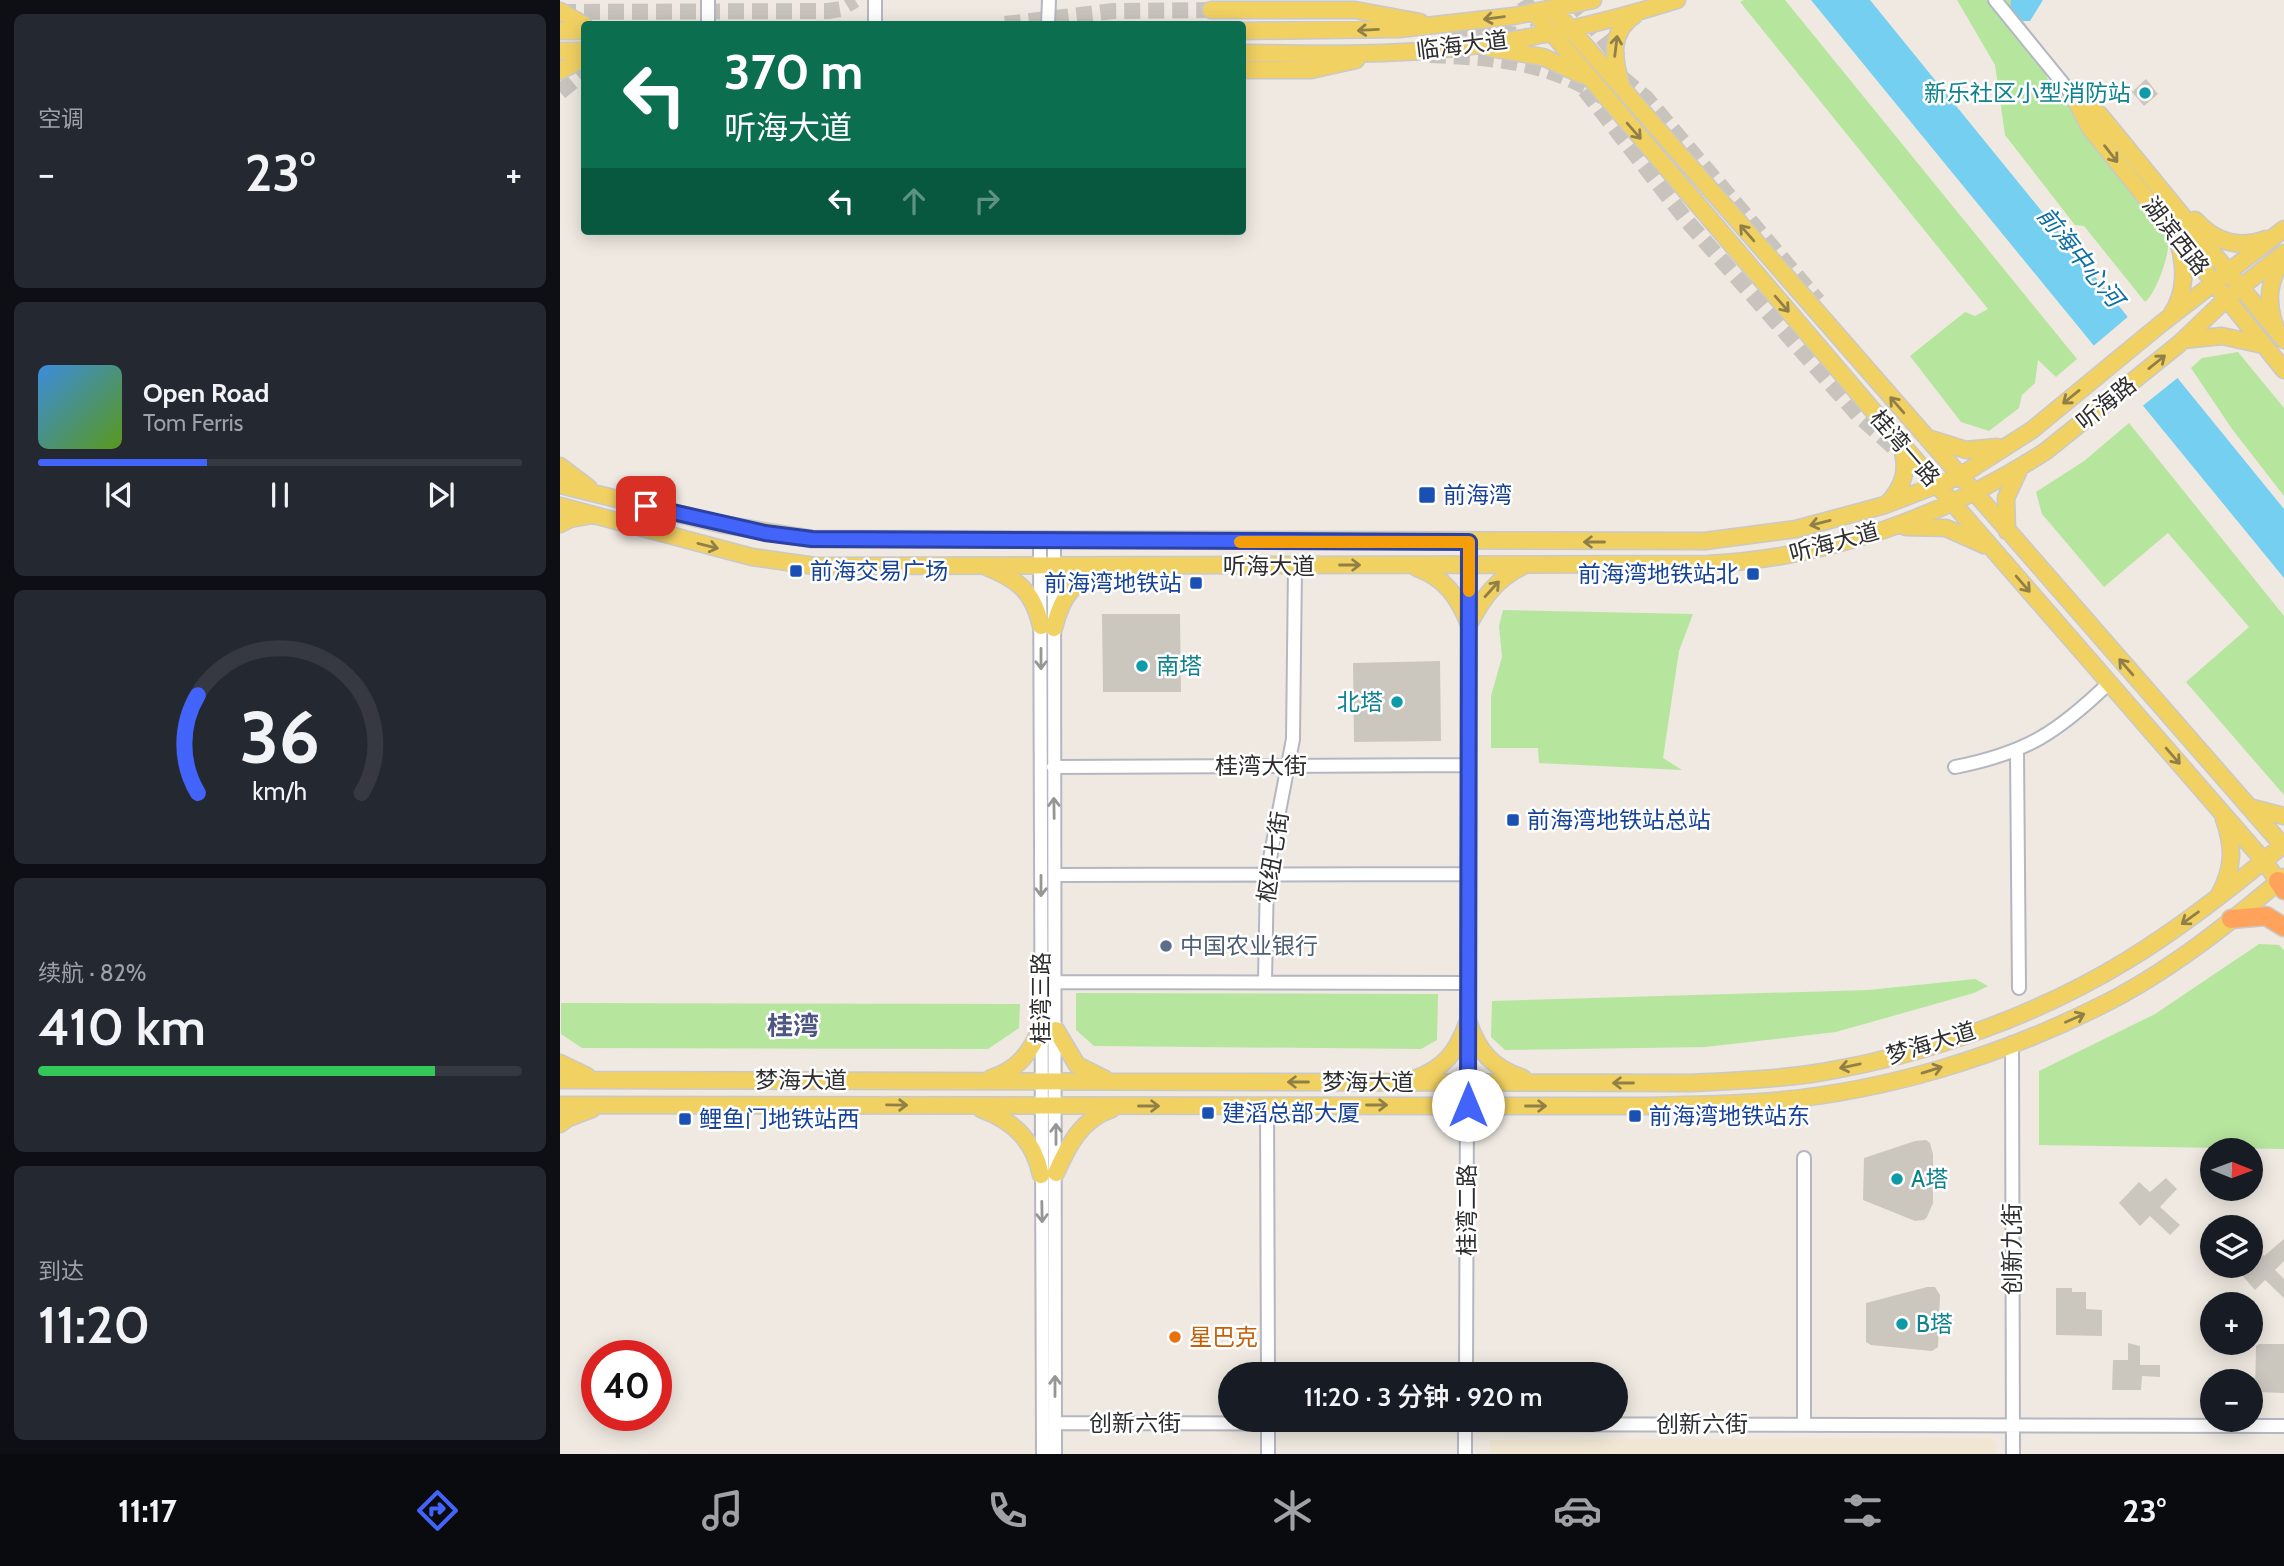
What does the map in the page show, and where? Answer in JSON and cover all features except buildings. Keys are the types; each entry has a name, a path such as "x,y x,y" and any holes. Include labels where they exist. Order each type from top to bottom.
{"highway":[{"path":"2231,919 2266,916 2284,927"}],"main road":[{"name":"临海大道","path":"1246,32 1340,31 1436,25 1553,9 1593,0"},
{"name":"临海大道","path":"1246,53 1382,53 1463,46 1569,28 1677,0"},
{"name":"桂湾一路","path":"1553,9 2283,845"},
{"path":"1211,10 1355,10 1436,25"},
{"path":"560,11 581,24"},
{"path":"1622,90 1614,58 1616,38 1626,20 1640,11"},
{"name":"桂湾一路","path":"1534,12 1993,550 2282,883"},
{"path":"560,31 581,31"},
{"path":"1463,46 1509,50 1543,57 1589,79"},
{"path":"560,51 581,51"},
{"path":"1246,70 1311,70 1382,53"},
{"path":"560,71 581,60"},
{"name":"湖滨西路","path":"2074,97 2099,115 2280,336"},
{"name":"湖滨西路","path":"2074,97 2090,128 2284,370"},
{"path":"2151,179 2214,237 2228,243 2249,244 2279,232"},
{"name":"听海路","path":"1960,476 2032,430 2279,232"},
{"path":"2166,320 2176,307 2183,284 2182,260 2176,237"},
{"path":"2280,336 2268,295 2284,254"},
{"name":"听海路","path":"1974,493 2046,451 2181,342 2226,299 2284,254"},
{"path":"2181,342 2222,336 2263,345"},
{"path":"1924,435 1946,446 1966,450 1986,450 2010,443"},
{"path":"1887,504 1900,488 1904,477 1904,455 1899,440"},
{"path":"2007,531 2005,514 2008,491 2013,478 2026,463"},
{"path":"560,466 597,494"},
{"name":"听海大道","path":"560,485 720,524 812,539 1469,542 1729,539 1796,529 1887,504 1960,476"},
{"name":"听海大道","path":"560,506 706,545 782,562 876,567 919,564 1708,564 1751,561 1807,552 1886,529 1974,493"},
{"path":"560,524 570,519 595,515"},
{"path":"1886,529 1946,528 1993,550"},
{"path":"979,564 1004,575 1025,590 1047,627 1066,595 1092,574 1115,566"},
{"path":"1404,565 1440,579 1460,603 1469,624"},
{"path":"1469,624 1492,588 1511,572 1525,565"},
{"path":"2248,806 2284,816"},
{"path":"2217,898 2229,875 2232,856 2230,836 2220,811"},
{"name":"梦海大道","path":"560,1080 1121,1083 1738,1081 1822,1072 1903,1053 2012,1017 2068,992 2125,961 2217,898 2283,845"},
{"name":"梦海大道","path":"560,1105 1641,1106 1775,1101 1864,1087 1917,1075 2012,1043 2099,1007 2182,957 2282,883"},
{"path":"1468,1021 1478,1047 1489,1061 1513,1075 1539,1082"},
{"path":"1401,1082 1430,1073 1444,1064 1457,1048 1468,1021"},
{"path":"973,1082 997,1076 1019,1064 1049,1029 1077,1065 1094,1075 1121,1083"},
{"path":"560,1063 573,1071 600,1080"},
{"path":"560,1124 581,1112 608,1104"},
{"path":"973,1106 999,1116 1018,1128 1048,1174 1081,1129 1104,1112 1121,1106"}],"street":[{"path":"708,0 708,21"},
{"path":"875,0 875,21"},
{"path":"1048,21 1049,0"},
{"name":"湖滨西路","path":"1995,0 2074,97"},
{"name":"桂湾三路","path":"1042,1454 1049,1029 1047,542"},
{"name":"桂湾二路","path":"1466,1362 1469,542"},
{"name":"枢纽七街","path":"1265,982 1268,874 1289,766 1294,724 1295,566"},
{"name":"桂湾三路","path":"1047,627 1054,767 1055,875 1055,982 1049,1029"},
{"path":"1955,766 2017,751 2061,725 2109,683"},
{"path":"2017,751 2019,988"},
{"name":"桂湾大街","path":"1054,767 1469,765"},
{"path":"1055,875 1468,874"},
{"path":"1055,982 1468,983"},
{"name":"创新九街","path":"2012,1043 2013,1454"},
{"path":"1267,1106 1268,1362"},
{"path":"1804,1158 1804,1424"},
{"name":"桂湾三路","path":"1048,1174 1055,1454"},
{"name":"创新六街","path":"1055,1423 1218,1421"},
{"name":"创新六街","path":"1628,1425 2284,1426"},
{"path":"1268,1432 1268,1454"},
{"path":"1465,1432 1465,1454"}],"shaded area":[{"path":"1991,1438 1996,1444 1996,1454 1490,1454 1490,1440"}],"green space":[{"path":"1785,0 2077,359 2056,377 2038,360 2035,383 2022,395 2019,408 1989,431 1961,422 1910,356 1965,312 1975,316 1988,309 1740,2"},
{"path":"1957,0 2011,0 2011,13 2023,21 2044,48 2047,78 2168,232 2168,248 2163,269 2145,302 2084,226 2075,225 2005,135 1995,65"},
{"path":"2238,352 2284,408 2284,496 2232,429 2191,368 2202,358"},
{"path":"2129,423 2284,616 2284,795 2186,682 2249,627 2168,533 2104,587 2042,514 2036,492 2084,461"},
{"path":"1503,610 1693,614 1679,651 1663,758 1682,770 1539,763 1538,748 1491,748 1491,696 1502,657 1499,626"},
{"path":"2259,944 2279,945 2284,950 2284,1149 2263,1149 2263,1138 2200,1138 2200,1148 2039,1145 2039,1071 2155,1014"},
{"path":"1975,979 1988,986 1974,993 1836,1032 1705,1047 1505,1050 1491,1037 1492,1001 1869,990"},
{"path":"1076,993 1438,994 1437,1040 1421,1049 1094,1046 1076,1030"},
{"path":"561,1003 1020,1004 1019,1028 988,1049 582,1048 561,1034"}],"water":[{"path":"1811,0 1870,0 2284,509 2284,578"},
{"path":"2011,0 2043,0 2030,21 2023,21 2010,13"}],"pier":[{"path":"2130,315 2180,376 2140,408 2091,348"}],"tunnel":[{"path":"560,12 828,11 840,9 855,0"},
{"path":"1524,0 1538,23"},
{"path":"1573,0 1619,59"},
{"path":"1030,21 1113,11 1211,10"},
{"path":"1452,27 1527,36"},
{"path":"1559,44 1609,67 1646,98 1818,301"},
{"path":"1430,55 1499,60 1541,69 1582,85 1603,97"},
{"path":"560,92 581,74"},
{"path":"1585,90 1688,222 1858,415 1908,460"}],"slow traffic":[{"path":"1240,542 1469,542 1469,591"}],"place":[{"name":"新乐社区小型消防站","path":"2145,93"},
{"name":"前海湾","path":"1427,495"},
{"name":"前海交易广场","path":"796,571"},
{"name":"前海湾地铁站北","path":"1753,574"},
{"name":"前海湾地铁站","path":"1196,583"},
{"name":"南塔","path":"1142,666"},
{"name":"北塔","path":"1397,702"},
{"name":"前海湾地铁站总站","path":"1513,820"},
{"name":"中国农业银行","path":"1166,946"},
{"name":"建滔总部大厦","path":"1208,1113"},
{"name":"前海湾地铁站东","path":"1635,1116"},
{"name":"鲤鱼门地铁站西","path":"685,1119"},
{"name":"A塔","path":"1897,1179"},
{"name":"B塔","path":"1902,1324"},
{"name":"星巴克","path":"1175,1337"}],"district":[{"name":"桂湾","path":"793,1026"}],"route":[{"path":"646,506 765,533 812,539 1469,542 1468,1105"}],"water label":[{"name":"前海中心河","path":"2080,257"}]}
